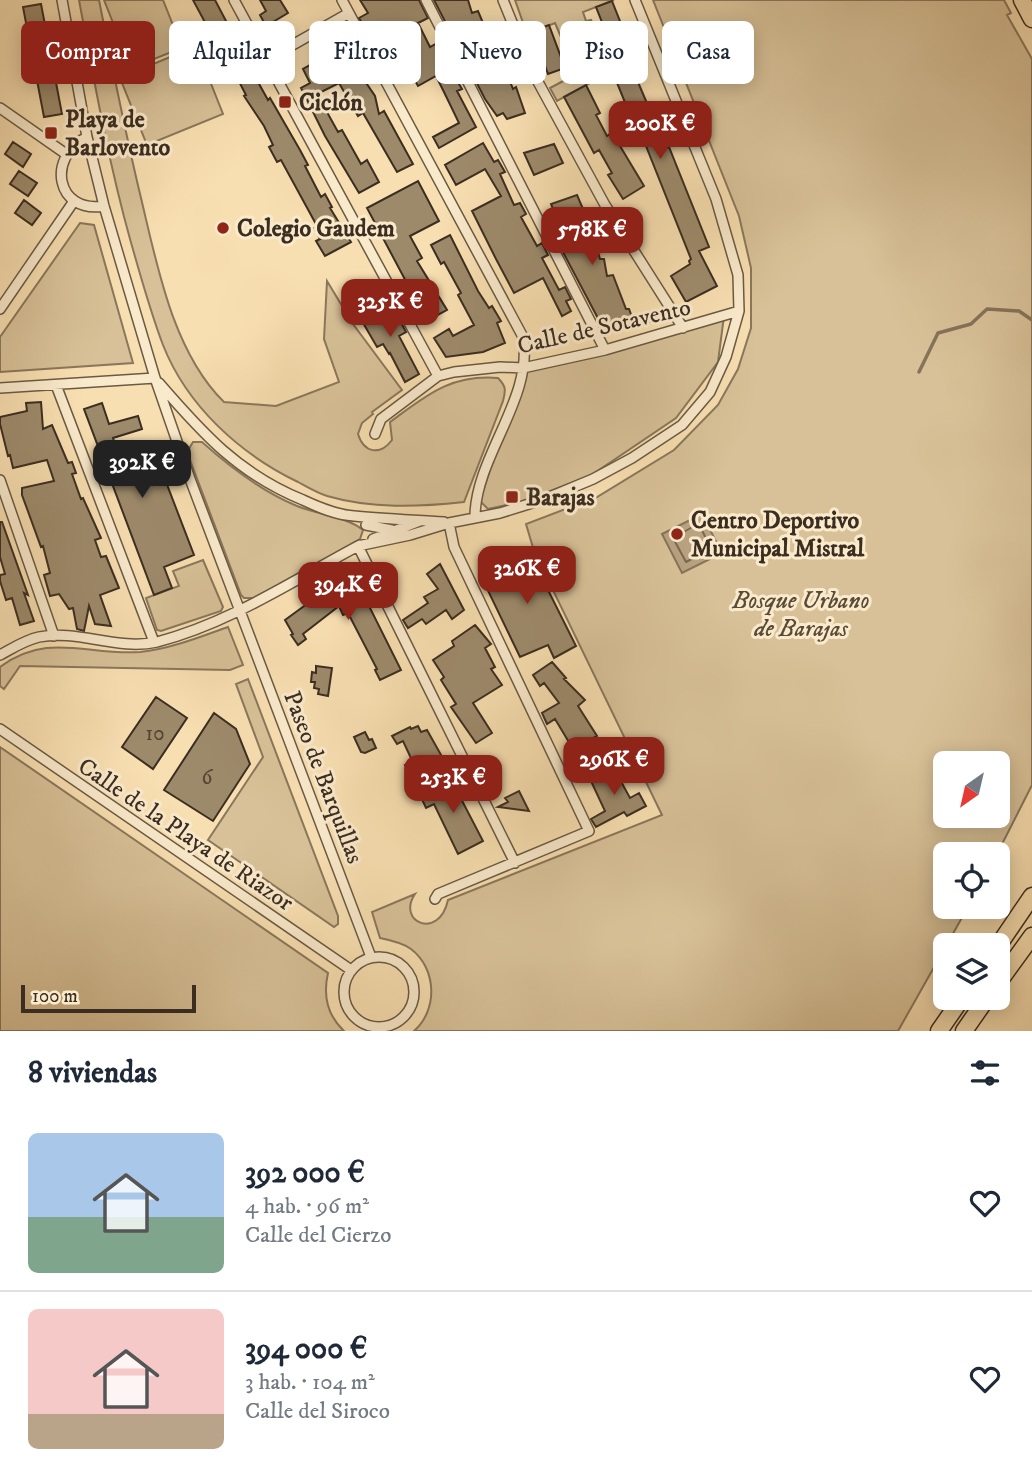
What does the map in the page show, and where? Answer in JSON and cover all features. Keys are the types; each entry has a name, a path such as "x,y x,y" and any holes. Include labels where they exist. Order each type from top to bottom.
{"highway":[{"path":"1022,0 1032,19"},
{"path":"1007,933 1032,896"},
{"path":"1010,966 1032,936"},
{"path":"939,1031 954,1010"},
{"path":"964,1031 979,1010"}],"street":[{"name":"Paseo de Barquillas","path":"62,0 104,206 155,378 190,479 371,957"},
{"path":"234,0 245,21"},
{"path":"342,0 523,337 526,353 523,368 475,497 475,517"},
{"path":"426,0 605,350"},
{"path":"503,0 531,69 605,205 683,328"},
{"path":"358,546 516,508 593,479 632,458 682,425 710,392 726,357 739,312 738,275 716,199 635,0"},
{"path":"295,44 349,13"},
{"path":"279,84 438,376"},
{"path":"0,108 66,154"},
{"path":"88,138 80,141 66,154 60,176 66,193 74,201 89,207 104,206"},
{"path":"0,309 74,201"},
{"name":"Calle de Sotavento","path":"375,434 381,419 438,376 500,367 523,368 605,350 739,312"},
{"path":"0,388 155,378 197,427 245,470 278,490 321,508 354,516 449,523"},
{"path":"56,385 154,642"},
{"path":"0,480 54,636"},
{"path":"354,516 366,525 410,535"},
{"path":"0,655 26,641 54,636 130,644 154,642 197,629 315,572 358,546 392,530 420,521"},
{"path":"435,899 438,894 589,831 454,547 449,523"},
{"path":"358,546 367,538 366,525"},
{"path":"358,546 515,863"},
{"name":"Calle de la Playa de Riazor","path":"0,729 351,970"},
{"path":"371,957 395,960 412,978 415,990 408,1013 399,1022 387,1027 363,1024 346,1006 345,981 351,970 371,957"}],"green space":[{"path":"79,0 99,0 103,21 83,21"},
{"path":"104,0 163,0 171,21 169,21 169,53 155,59 155,21 112,21"},
{"path":"515,0 614,0 583,12 586,21 560,21 560,35 555,23 546,27 546,21 522,21"},
{"name":"Bosque Urbano de Barajas","path":"653,0 1004,0 1011,13 1007,15 1032,59 1032,785 1003,842 933,842 933,919 961,919 953,933 933,933 933,969 898,1031 414,1031 427,1012 430,978 420,957 411,949 380,938 372,912 415,894 411,913 421,923 429,924 443,913 448,900 662,815 534,551 526,524 597,497 674,450 718,405 738,369 751,328 751,268 739,216 686,84 754,84 754,21 662,23"},
{"path":"169,57 169,84 211,84 223,114 147,145 122,84 155,84 155,63"},
{"path":"560,83 588,84 557,101 550,88"},
{"path":"95,84 117,84 169,306 192,358 206,382 224,402 276,406 339,382 324,339 327,281 353,324 402,390 372,412 362,423 358,434 368,448 378,450 387,445 392,440 390,422 427,396 452,383 498,378 503,383 503,401 464,502 412,506 378,505 323,495 277,471 218,426 186,388 163,345 130,239"},
{"path":"80,223 94,225 133,363 0,372 0,337"},
{"path":"724,316 718,362 676,418 590,476 521,502 488,509 480,501 523,368"},
{"path":"193,442 202,442 247,478 284,500 357,526 363,530 360,539 254,598 244,598 187,452"},
{"path":"203,560 223,607 221,611 157,630 146,598 179,586 173,571"},
{"path":"228,627 243,665 230,670 20,666 4,689 0,686 0,667 35,650 52,647 140,652 196,639"},
{"path":"248,679 338,916 338,924 334,927 208,840 263,757 236,684"},
{"path":"0,747 328,973 328,1004 338,1025 344,1031 0,1031"}],"water":[{"path":"702,514 722,553 682,573 662,534"}],"building":[{"path":"193,0 215,0 226,21 204,21"},
{"path":"260,0 280,0 288,13 274,21 263,21 260,15 266,11"},
{"path":"360,0 419,0 428,18 421,22 361,21 359,18 368,13"},
{"path":"434,0 468,0 472,13 478,11 482,21 445,21"},
{"path":"612,1 620,21 602,21 596,7"},
{"path":"41,4 44,21 26,21 23,7"},
{"path":"549,25 560,55 560,70 548,74 546,69 546,26"},
{"path":"421,29 430,47 435,44 435,77 418,86 417,84 421,84"},
{"path":"309,66 309,81 303,69"},
{"path":"38,84 56,84 62,114 44,117"},
{"path":"240,84 260,84 268,100 270,98 308,165 305,166 321,197 325,194 332,207 330,208 351,242 325,256 316,241 320,239 314,228 317,226 281,160 277,162 269,147 273,145 244,96 246,95"},
{"path":"309,84 337,84 317,94 338,132 342,130 361,164 367,160 379,182 359,193 325,136 301,88"},
{"path":"340,84 367,84 375,96 379,114 384,111 413,164 397,172 363,113 358,116"},
{"path":"440,84 459,84 462,89 457,91 476,127 439,148 433,137 459,123"},
{"path":"477,84 511,84 513,89 516,87 525,113 507,119 503,113 497,116"},
{"path":"618,84 639,84 666,148 669,147 709,247 699,251 717,286 686,302 671,276 690,264 691,259 640,131 637,132"},
{"path":"586,85 600,113 596,115 607,136 610,134 614,141 617,141 644,186 623,199 608,175 612,173 599,150 594,153 564,97"},
{"path":"13,142 31,154 23,167 5,154"},
{"path":"483,143 494,162 498,160 505,172 500,174 514,205 520,203 526,214 521,217 537,246 542,243 548,255 542,258 559,290 565,287 571,299 566,301 571,311 562,316 543,278 514,293 496,259 472,211 501,196 485,169 456,185 445,165"},
{"path":"554,144 563,163 534,175 524,153"},
{"path":"19,171 37,183 28,196 10,184"},
{"path":"418,181 439,221 410,236 422,258 417,261 447,310 427,321 367,208"},
{"path":"577,195 589,223 592,242 595,242 600,259 604,259 607,276 613,275 626,309 629,309 632,317 656,311 658,320 614,330 611,322 601,324 555,237 563,233 551,204"},
{"path":"24,200 41,213 32,225 15,213"},
{"path":"450,235 478,291 501,321 497,323 505,343 483,352 446,357 434,338 449,329 453,336 474,325 458,295 461,293 431,245"},
{"path":"377,306 380,311 385,308 392,320 398,317 406,332 399,336 419,374 405,382 390,353 383,344 377,347 359,316"},
{"path":"41,402 43,429 52,425 68,463 72,462 76,473 72,474 81,499 83,498 101,538 95,540 101,557 106,556 119,588 100,595 111,626 95,624 89,606 84,631 77,629 73,608 69,609 59,594 50,596 44,575 50,573 43,546 41,547 22,495 22,488 54,481 47,460 13,468 0,424 0,417 27,411 26,403"},
{"path":"102,403 109,424 138,416 142,429 113,438 119,456 148,448 155,472 161,469 194,555 164,567 172,588 154,595 84,409"},
{"path":"0,522 28,595 24,593 34,621 20,625 12,598 6,600 0,581 0,575 5,574 0,557"},
{"path":"532,552 533,560 576,646 554,658 548,645 520,657 480,574 507,560 505,557"},
{"path":"440,564 464,610 452,619 446,610 426,624 422,619 408,628 403,620 428,603 424,597 438,589 427,574"},
{"path":"363,576 366,585 360,588 401,670 380,680 348,613 343,615 339,606 303,634 306,639 298,645 285,620 326,590 354,577"},
{"path":"475,625 491,644 485,648 495,667 491,669 502,685 473,703 492,733 476,743 451,707 456,704 441,680 444,677 433,660 454,646 452,641"},
{"path":"552,662 585,700 578,706 597,736 573,749 555,719 547,724 542,713 559,703 544,683 540,686 533,675"},
{"path":"316,666 332,668 328,696 318,694 319,689 314,688 315,682 311,682"},
{"path":"156,697 187,718 153,769 122,747"},
{"path":"214,713 236,729 250,764 213,821 164,790"},
{"path":"418,726 421,732 427,730 445,762 411,778 405,765 413,762 403,741 397,744 392,736"},
{"path":"365,732 376,748 365,753 361,752 354,737"},
{"path":"613,767 630,798 639,793 646,806 627,816 624,812 596,827 591,819 605,811 590,779"},
{"path":"453,779 483,841 458,854 434,804 426,808 420,795"},
{"path":"519,791 529,811 498,807 508,802 505,798"}],"waterway":[{"path":"919,372 938,333 971,324 987,309 1019,311 1032,320"}],"place":[{"name":"Ciclón","path":"285,102"},
{"name":"Playa de Barlovento","path":"51,133"},
{"name":"Colegio Gaudem","path":"223,228"},
{"name":"Barajas","path":"512,497"},
{"name":"Centro Deportivo Municipal Mistral","path":"677,534"}]}
